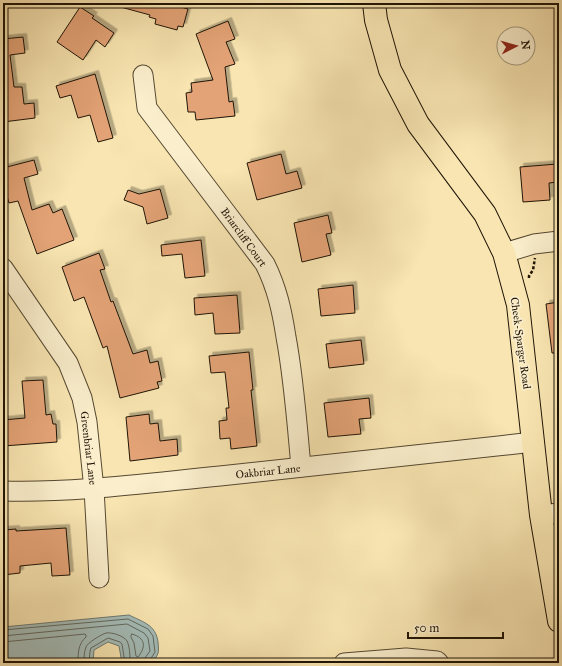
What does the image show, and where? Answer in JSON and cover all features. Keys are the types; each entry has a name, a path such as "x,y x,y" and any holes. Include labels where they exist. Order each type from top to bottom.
{"main road":[{"name":"Cheek-Sparger Road","path":"374,3 376,20 390,70 411,111 418,124 485,214 504,253 518,306 533,442 550,514 559,621"}],"street":[{"name":"Briarcliff Court","path":"143,75 147,108 265,264 271,276 281,308 291,365 301,467"},
{"path":"504,253 534,244 559,241"},
{"name":"Greenbriar Lane","path":"3,268 68,363 82,398 87,422 94,489 99,578"},
{"name":"Oakbriar Lane","path":"3,491 32,492 94,489 405,457 533,442"},
{"path":"344,663 406,658 437,661 439,663"}],"water":[{"path":"129,615 144,622 152,628 157,636 158,651 152,663 122,663 119,646 108,642 94,650 93,663 3,663 3,627"}],"building":[{"path":"118,3 167,3 188,9 183,27 178,26 177,30 155,24 156,19 149,17 150,15 117,6"},
{"path":"80,7 94,16 92,18 114,33 105,47 96,40 83,60 57,42"},
{"path":"228,21 235,39 226,42 235,64 225,67 229,102 233,101 235,116 196,120 195,112 188,112 186,93 192,92 191,83 213,80 196,34"},
{"path":"23,37 25,53 10,55 14,87 22,87 24,104 34,103 35,118 3,122 3,39"},
{"path":"95,74 113,138 98,142 90,115 78,118 71,95 60,98 56,86"},
{"path":"281,154 286,174 297,171 302,188 257,200 247,163"},
{"path":"34,160 38,174 24,178 32,210 49,204 53,213 62,209 74,240 37,254 18,201 9,203 3,183 3,168"},
{"path":"557,164 558,182 549,183 550,200 523,202 520,167"},
{"path":"160,189 168,218 147,224 143,207 124,200 128,190 139,194"},
{"path":"328,215 332,233 326,234 331,255 302,262 294,223"},
{"path":"201,240 205,276 185,278 182,254 162,256 161,245"},
{"path":"99,253 105,269 100,270 111,302 113,301 133,354 147,350 150,363 158,361 162,381 157,382 159,388 120,398 107,346 103,348 84,297 74,301 62,267"},
{"path":"353,285 355,313 321,316 318,289"},
{"path":"237,295 240,333 215,334 213,313 195,315 194,298"},
{"path":"559,302 559,353 552,353 546,304"},
{"path":"361,340 364,364 329,368 326,344"},
{"path":"249,352 253,390 251,390 257,446 231,449 230,438 220,439 219,421 227,420 226,408 229,408 225,372 211,373 209,356"},
{"path":"43,380 46,415 51,414 53,424 56,424 57,442 3,446 3,420 25,418 22,381"},
{"path":"369,398 371,418 359,419 361,434 328,437 324,403"},
{"path":"149,414 150,424 158,423 160,441 177,439 178,455 130,461 126,417"},
{"path":"66,528 70,575 52,576 51,563 20,566 20,573 3,575 3,530 16,529 16,531"}]}
